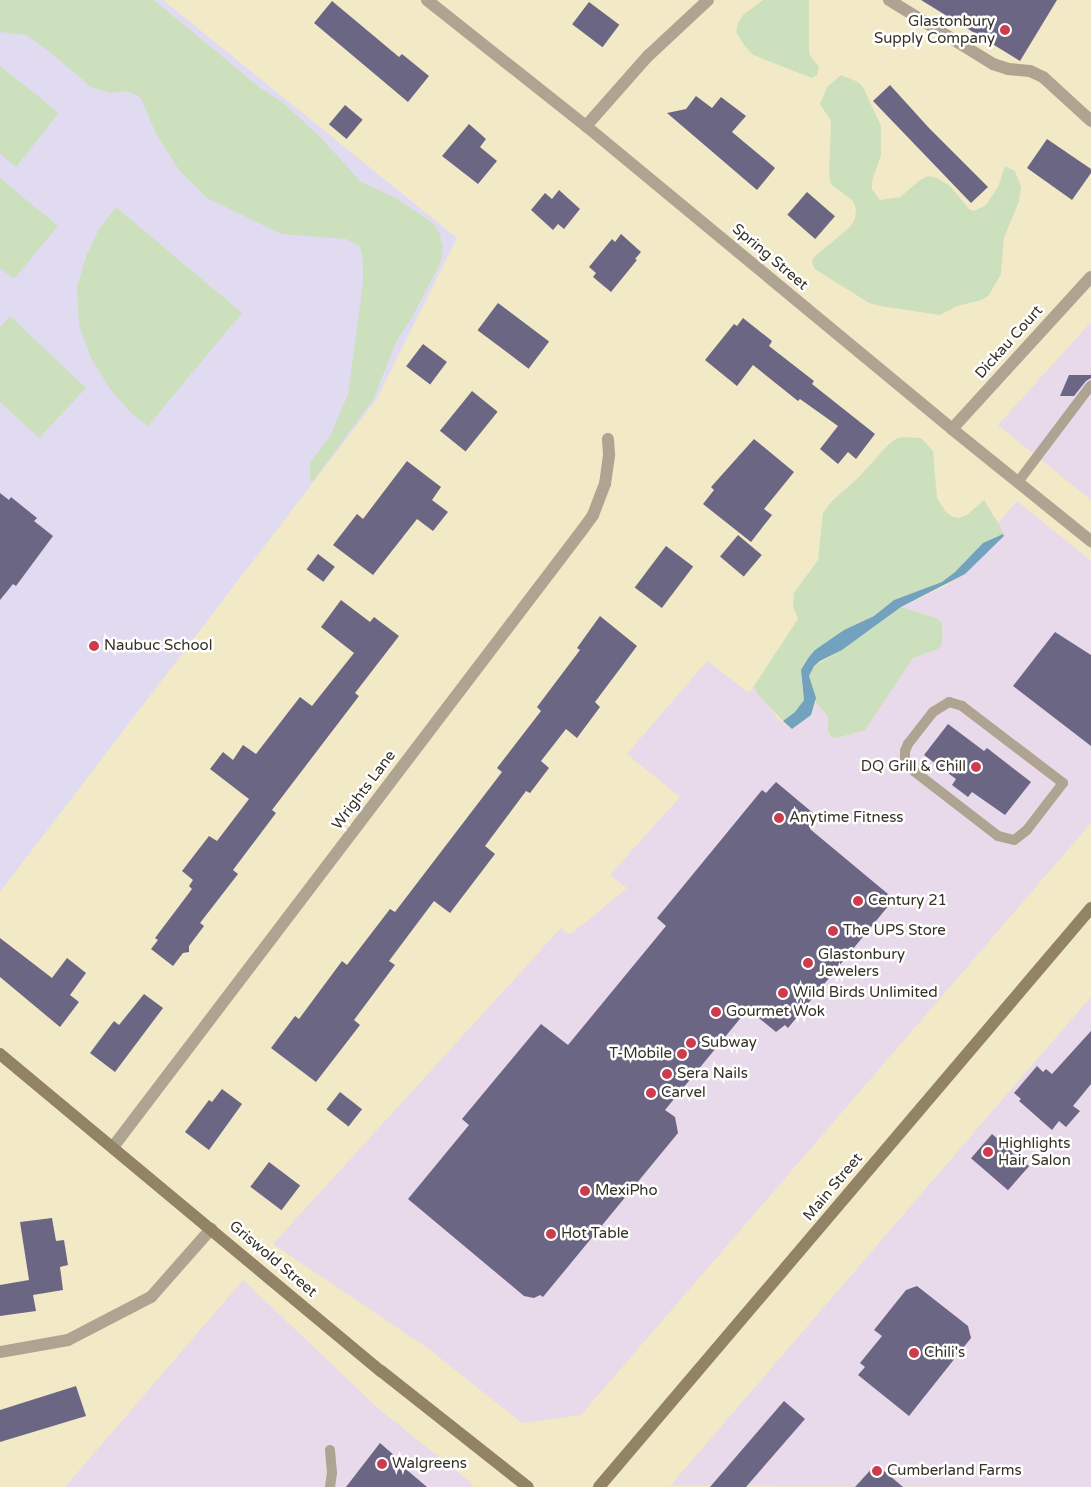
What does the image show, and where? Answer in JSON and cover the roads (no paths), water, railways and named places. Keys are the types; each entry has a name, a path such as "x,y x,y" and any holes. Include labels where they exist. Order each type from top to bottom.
{"main road":[{"name":"Main Street","path":"599,1487 1091,908"},
{"name":"Griswold Street","path":"0,1054 381,1371 528,1487"}],"street":[{"name":"Spring Street","path":"427,0 586,126 952,429 1091,541"},
{"path":"586,126 648,56 708,0"},
{"path":"889,0 993,64 1030,72 1043,77 1091,121"},
{"name":"Dickau Court","path":"952,429 1091,277"},
{"name":"Wrights Lane","path":"113,1147 593,515 605,484 608,469 608,439"},
{"path":"0,1352 68,1340 151,1297 211,1229"}],"lane":[{"path":"1018,482 1091,385"},
{"path":"954,702 962,706 1062,783 1027,830 1014,840 1008,840 998,836 914,771 904,757 908,744 933,712 944,703 954,702"},
{"path":"330,1450 332,1473 330,1487"}],"water":[{"path":"1003,534 1004,536 965,574 901,607 842,650 814,666 809,676 816,698 811,715 792,729 783,721 795,712 804,700 801,670 815,650 844,630 874,616 894,600 942,582 955,572 983,543"}],"place":[{"name":"Glastonbury Supply Company","path":"1005,30"},
{"name":"Naubuc School","path":"94,646"},
{"name":"DQ Grill & Chill","path":"976,767"},
{"name":"Anytime Fitness","path":"779,818"},
{"name":"Century 21","path":"858,901"},
{"name":"The UPS Store","path":"833,931"},
{"name":"Glastonbury Jewelers","path":"808,963"},
{"name":"Wild Birds Unlimited","path":"783,993"},
{"name":"Gourmet Wok","path":"716,1012"},
{"name":"Subway","path":"691,1043"},
{"name":"T-Mobile","path":"682,1054"},
{"name":"Sera Nails","path":"667,1074"},
{"name":"Carvel","path":"651,1093"},
{"name":"Highlights Hair Salon","path":"988,1152"},
{"name":"MexiPho","path":"585,1191"},
{"name":"Hot Table","path":"551,1234"},
{"name":"Chili's","path":"914,1353"},
{"name":"Walgreens","path":"382,1464"},
{"name":"Cumberland Farms","path":"877,1471"}]}
